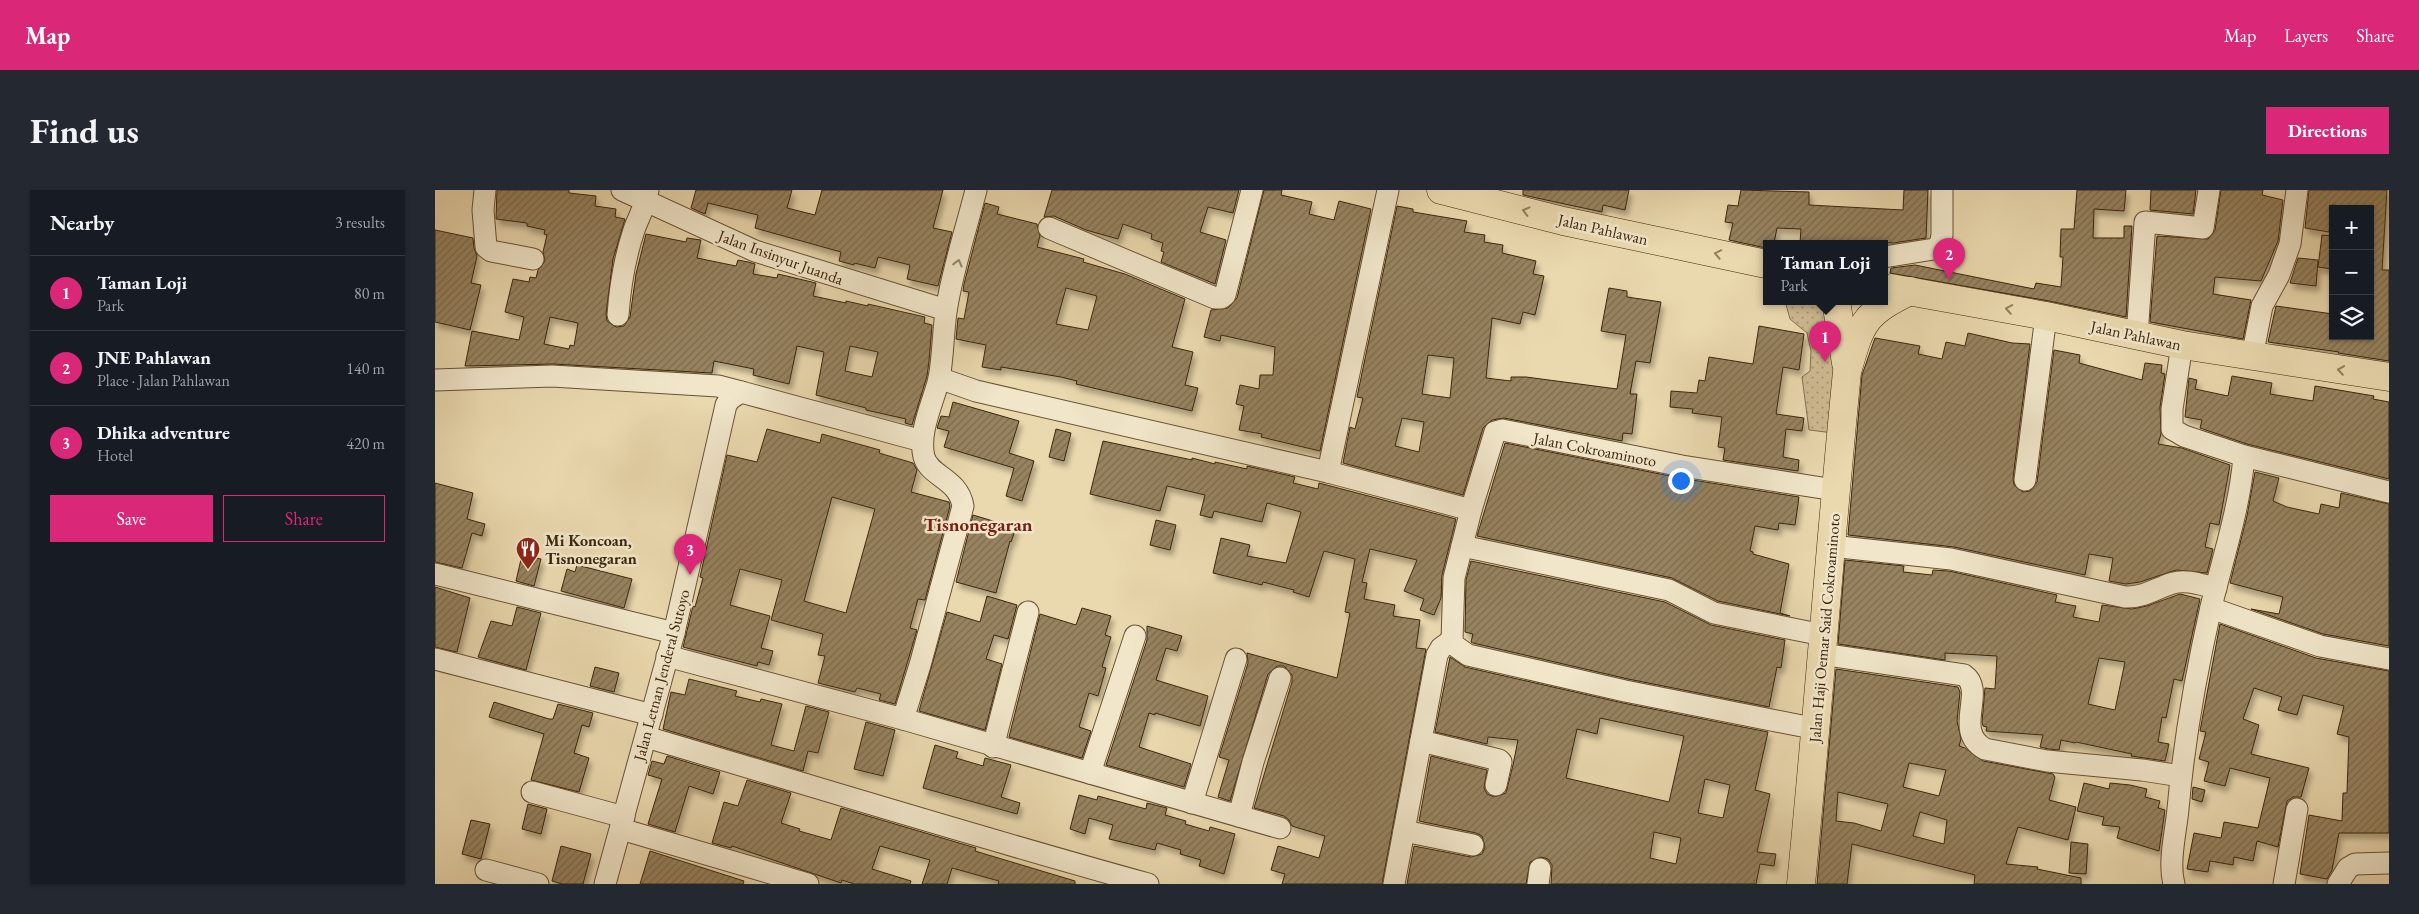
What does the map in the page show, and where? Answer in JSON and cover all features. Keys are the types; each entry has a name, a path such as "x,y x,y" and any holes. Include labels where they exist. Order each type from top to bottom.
{"main road":[{"name":"Jalan Pahlawan","path":"1441,190 1563,221 1763,263"},
{"name":"Jalan Pahlawan","path":"1897,289 2046,316 2182,346 2389,378"},
{"path":"1888,299 1897,289"},
{"path":"1837,305 1847,372"},
{"path":"1847,372 1857,340 1869,317 1882,305"},
{"name":"Jalan Haji Oemar Said Cokroaminoto","path":"1801,884 1817,729 1822,644 1847,372"}],"street":[{"path":"485,190 483,217 486,247 491,251 533,260"},
{"name":"Jalan Insinyur Juanda","path":"622,190 647,196 755,251 946,310"},
{"path":"903,719 921,665 963,506 961,495 956,488 931,467 925,459 922,441 939,378 946,310 976,190"},
{"path":"1049,228 1215,298 1221,298 1225,295 1251,190"},
{"path":"1328,472 1387,190"},
{"path":"1888,256 1935,248 1940,245 1942,235 1941,190"},
{"path":"2137,336 2145,222 2203,228 2209,190"},
{"path":"2252,357 2262,306 2279,275 2290,244 2297,190"},
{"path":"618,315 619,296 634,231 647,196"},
{"path":"2025,480 2046,316"},
{"path":"2182,346 2172,409 2172,429 2184,436 2244,456 2389,492"},
{"path":"435,380 552,376 719,386 922,441"},
{"path":"939,378 976,391 1328,472 1471,510"},
{"name":"Jalan Letnan Jenderal Sutoyo","path":"605,884 615,817 646,738 674,634 725,405 730,399 741,392"},
{"name":"Jalan Cokroaminoto","path":"1452,640 1453,593 1462,546 1493,434 1502,430 1663,462 1835,490"},
{"path":"2174,884 2173,859 2181,776 2213,598 2240,486 2244,456"},
{"path":"1462,546 1669,590 1714,613 1822,644 1964,675 1970,681 1972,690 1970,728 1972,738 1985,749 2047,762 2143,770 2181,776"},
{"path":"1831,546 1951,559 2125,597 2143,596 2174,583 2183,582 2213,598 2320,646 2389,659"},
{"path":"435,574 674,634"},
{"path":"993,747 1028,612"},
{"path":"1091,773 1135,636"},
{"path":"1394,884 1437,655 1441,648 1452,640 1454,645 1468,655 1625,691 1817,729"},
{"path":"667,656 903,719 993,747 1091,773 1280,828"},
{"path":"435,659 652,714"},
{"path":"1192,803 1236,659"},
{"path":"1239,816 1253,762 1280,678"},
{"path":"646,738 810,785 1011,847 1148,884"},
{"path":"1421,741 1500,761 1497,785"},
{"path":"532,792 615,817 808,884"},
{"path":"2284,884 2297,809"},
{"path":"1404,831 1473,845"},
{"path":"2338,884 2348,868 2355,864 2389,863"},
{"path":"486,870 538,884"}],"shaded area":[{"path":"1786,305 1826,305 1837,322 1834,433 1809,430 1802,377 1810,371 1811,351 1807,333 1790,319"}],"building":[{"path":"497,190 569,190 569,193 596,196 595,206 616,209 615,217 625,219 613,259 606,314 607,321 616,327 624,326 630,317 636,274 646,234 686,242 687,238 701,240 697,258 736,266 738,260 748,262 755,264 753,274 777,278 778,274 816,283 813,296 846,303 846,301 868,306 868,304 925,317 924,323 932,325 929,361 927,376 912,425 905,423 906,419 866,410 866,408 816,395 824,352 797,346 789,384 753,375 754,369 714,361 712,373 553,364 465,366 472,331 519,340 524,317 505,312 513,279 529,282 530,277 536,278 538,270 545,261 543,252 547,235 544,234 545,230 527,226 527,223 496,219","holes":["550,317 578,323 574,346 570,345 569,349 544,344","850,346 878,352 872,377 845,371"]},
{"path":"696,190 792,190 787,208 815,215 822,190 943,190 933,228 952,232 938,286 907,279 910,265 878,257 875,268 854,263 854,265 839,261 841,252 755,228 758,215 708,203 705,214 691,208"},
{"path":"1052,190 1239,190 1233,213 1208,207 1200,232 1226,240 1215,284 1161,262 1164,252 1161,251 1163,243 1151,239 1152,234 1123,224 1118,239 1086,230 1054,216 1044,217"},
{"path":"1264,190 1282,190 1281,195 1312,202 1309,214 1334,220 1339,201 1371,209 1320,451 1261,437 1262,434 1239,430 1244,406 1236,404 1240,385 1259,389 1260,375 1273,375 1275,347 1221,335 1220,341 1204,337 1211,310 1228,308 1237,298"},
{"path":"1523,190 1629,190 1625,210 1603,205 1602,212 1523,195"},
{"path":"1741,190 1809,192 1809,205 1903,210 1904,190 1928,190 1926,238 1893,243 1888,243 1888,240 1800,240 1801,229 1777,228 1775,240 1763,240 1763,247 1729,240 1733,223 1725,222 1728,205 1738,206"},
{"path":"2077,190 2126,190 2124,211 2094,209 2093,238 2124,238 2124,226 2132,226 2126,317 2049,301 1890,273 1891,268 1915,265 2034,289 2036,283 2061,287 2063,257 2060,257 2061,229 2074,229"},
{"path":"2151,190 2196,190 2193,214 2150,210"},
{"path":"2221,190 2263,190 2262,195 2283,200 2278,241 2261,281 2215,277 2213,294 2251,300 2243,339 2150,322 2157,236 2208,239 2215,230"},
{"path":"2309,190 2387,190 2382,270 2389,270 2389,361 2268,342 2276,306 2329,313 2329,340 2374,340 2374,205 2329,205 2329,232 2305,228"},
{"path":"985,203 999,207 997,214 1037,224 1040,236 1037,247 1084,259 1083,262 1125,274 1185,299 1172,347 1193,352 1185,385 1198,388 1192,411 1076,384 1077,381 1061,377 1001,367 1001,370 982,367 986,345 956,339 958,318 964,319 969,292 963,291","holes":["1066,288 1097,296 1088,330 1056,324"]},
{"path":"1397,206 1413,209 1413,212 1467,221 1464,232 1485,235 1484,242 1503,245 1502,253 1536,261 1533,274 1544,276 1535,315 1523,312 1520,324 1492,318 1486,378 1511,381 1511,377 1526,377 1617,389 1626,335 1601,331 1609,288 1627,291 1627,297 1661,302 1650,363 1636,361 1630,394 1637,394 1632,434 1623,433 1622,441 1504,418 1492,420 1483,428 1463,495 1343,463 1350,427 1355,429 1363,398 1357,397","holes":["1428,355 1454,358 1450,398 1422,394","1402,418 1424,422 1419,452 1395,446"]},
{"path":"435,230 473,238 477,256 471,283 481,285 470,330 435,322"},
{"path":"2322,235 2329,236 2329,268 2318,267"},
{"path":"2298,258 2318,260 2316,286 2290,283"},
{"path":"1759,326 1804,334 1799,370 1783,367 1776,414 1804,418 1802,431 1786,429 1783,457 1799,460 1798,471 1723,460 1725,448 1718,447 1722,417 1692,413 1693,409 1670,407 1671,391 1697,393 1699,380 1705,381 1709,357 1753,364"},
{"path":"1968,333 2012,343 2030,344 2013,478 2014,485 2023,492 2030,491 2037,482 2054,350 2080,355 2079,363 2142,380 2145,363 2162,365 2161,373 2165,374 2160,407 2161,434 2158,444 2182,448 2230,465 2219,525 2210,523 2205,547 2213,549 2207,573 2176,570 2140,582 2126,584 2109,581 2113,558 2089,554 2085,575 1954,547 1848,535 1862,375 1875,338 1920,346 1918,354 1942,359 1946,342 1965,346"},
{"path":"2232,376 2272,383 2270,394 2313,401 2315,386 2374,396 2373,399 2389,402 2389,479 2247,444 2200,428 2202,420 2185,417 2189,378 2197,380 2195,389 2228,396"},
{"path":"953,402 1019,421 1009,453 1034,461 1022,501 1006,496 1014,468 944,447 949,431 937,428 941,416 949,417"},
{"path":"767,429 820,443 822,434 880,450 879,453 913,463 917,470 911,492 949,502 950,506 925,600 918,599 910,628 917,630 895,704 879,700 881,694 857,688 855,692 818,683 825,656 818,655 823,634 771,620 782,580 740,569 730,605 770,616 761,648 773,651 769,665 758,662 757,666 683,647 693,606 695,607 703,578 700,577 727,455 757,462","holes":["832,497 875,509 846,613 804,601"]},
{"path":"1056,429 1071,433 1064,461 1049,457"},
{"path":"1103,441 1215,464 1215,462 1247,469 1247,466 1295,477 1293,483 1318,489 1319,483 1456,519 1442,575 1441,598 1434,615 1420,610 1424,599 1404,591 1417,560 1370,549 1362,582 1367,583 1364,599 1395,605 1393,616 1420,620 1416,648 1426,649 1382,884 1282,884 1285,874 1271,870 1278,846 1319,858 1325,836 1292,826 1284,816 1254,808 1292,682 1292,675 1284,666 1277,666 1268,674 1230,801 1218,797 1229,760 1219,757 1248,663 1247,653 1337,678 1350,613 1345,612 1355,559 1324,551 1309,597 1293,592 1294,590 1263,582 1262,585 1213,573 1221,538 1250,545 1247,556 1286,563 1301,512 1267,503 1262,522 1214,511 1212,518 1200,515 1205,495 1167,486 1160,511 1090,494"},
{"path":"1505,443 1680,478 1799,497 1795,525 1779,523 1778,530 1755,526 1750,551 1753,554 1789,564 1780,613 1790,616 1718,601 1672,578 1477,536"},
{"path":"2255,472 2279,478 2273,501 2287,507 2319,514 2321,504 2339,508 2341,493 2389,504 2389,646 2323,634 2251,609 2279,614 2283,597 2230,583 2247,516"},
{"path":"435,483 473,493 467,519 485,524 482,536 472,533 462,568 435,562"},
{"path":"973,515 1016,528 1010,541 996,593 956,582"},
{"path":"1156,520 1176,525 1170,550 1150,545"},
{"name":"Mi Koncoan, Tisnonegaran","path":"522,555 541,559 534,586 516,581"},
{"path":"1845,560 1904,566 1903,572 1932,575 1933,570 1949,571 2057,595 2055,602 2076,606 2073,617 2099,622 2102,605 2132,609 2147,606 2180,594 2200,599 2182,681 2174,679 2166,718 2162,717 2158,742 2169,744 2165,761 2131,756 2132,754 2061,740 2059,750 2049,749 2040,747 2043,735 1986,731 1987,727 1983,726 1982,722 1985,688 1995,689 1997,656 1945,653 1945,660 1838,644","holes":["2099,658 2125,662 2115,710 2088,704"]},
{"path":"1471,561 1665,602 1711,625 1785,640 1781,668 1777,667 1769,707 1628,679 1473,643 1471,642 1473,634 1465,632 1466,580"},
{"path":"577,565 632,579 624,608 561,591 567,569 575,572"},
{"path":"435,587 470,598 457,652 435,647"},
{"path":"987,596 1017,605 1008,639 994,635 986,659 1002,664 985,730 919,711 947,612 980,622"},
{"path":"517,607 541,613 526,670 478,657 491,621 512,626"},
{"path":"1082,608 1111,616 1105,635 1111,637 1102,667 1106,668 1098,696 1089,693 1079,727 1091,731 1082,758 1009,737 1040,614 1076,625"},
{"path":"2220,624 2316,658 2389,671 2389,833 2339,833 2332,870 2327,879 2300,874 2309,815 2342,821 2343,793 2347,793 2349,737 2337,734 2344,706 2303,695 2297,715 2278,710 2282,697 2254,688 2243,719 2259,725 2251,754 2309,768 2301,797 2293,797 2287,801 2278,847 2257,841 2253,861 2234,857 2233,865 2210,861 2208,872 2187,869 2194,833 2221,838 2224,822 2258,828 2270,778 2230,768 2225,786 2204,781 2209,762 2199,759 2206,732 2200,731"},
{"path":"1147,626 1182,636 1177,651 1166,648 1156,680 1208,696 1200,726 1149,713 1139,747 1191,764 1184,787 1106,765 1147,640"},
{"path":"1450,657 1465,667 1623,703 1768,732 1755,790 1770,794 1757,852 1776,854 1774,866 1760,864 1756,884 1551,884 1552,865 1548,859 1541,857 1530,862 1526,884 1407,884 1414,846 1471,857 1482,854 1485,847 1482,836 1476,833 1419,821 1431,756 1487,770 1484,788 1487,794 1494,797 1506,793 1518,740 1488,737 1487,744 1435,732","holes":["1600,718 1684,736 1669,802 1566,778 1577,729 1597,734","1705,779 1730,785 1723,818 1698,813","1654,832 1681,838 1676,864 1650,858"]},
{"path":"595,667 619,673 614,692 590,686"},
{"path":"1836,669 1958,687 1960,692 1957,721 1961,739 1959,746 1983,761 2053,774 2055,777 2049,800 2076,807 2068,840 2018,827 2006,864 2038,867 2037,869 2081,878 2081,884 1974,884 1975,875 1852,844 1847,884 1817,884","holes":["1909,763 1946,770 1939,796 1903,787","1838,792 1888,804 1881,831 1854,823 1836,821","1920,812 1947,820 1944,844 1913,836"]},
{"path":"689,679 737,691 735,696 760,702 761,699 782,704 771,745 794,751 806,706 829,712 818,753 808,751 803,771 663,729 671,692 685,695"},
{"path":"494,702 549,719 553,719 558,704 593,713 589,727 582,725 574,753 589,758 579,792 531,780 544,734 489,717"},
{"path":"866,722 895,730 883,776 854,769"},
{"path":"935,745 958,752 956,758 983,766 985,758 1011,765 1001,797 1020,803 1017,814 923,788"},
{"path":"667,756 720,772 713,794 689,786 675,832 648,824 662,779 648,775 652,761 664,764"},
{"path":"747,780 791,793 781,823 800,829 799,831 831,840 841,808 976,848 975,851 1075,881 1075,884 998,884 999,881 952,868 947,884 922,884 930,860 880,846 872,869 911,881 910,884 854,884 842,880 841,883 732,846 731,848 712,843 724,802 738,806"},
{"path":"2084,783 2109,789 2110,783 2147,789 2145,797 2160,801 2158,808 2165,810 2159,851 2117,838 2120,827 2102,825 2104,817 2077,811"},
{"path":"2193,787 2205,790 2202,802 2192,799"},
{"path":"1079,795 1097,800 1098,796 1146,809 1147,803 1167,808 1165,815 1186,821 1185,824 1209,831 1210,827 1235,834 1224,874 1199,866 1201,860 1180,854 1181,850 1157,843 1155,850 1109,839 1113,825 1089,818 1085,834 1070,829"},
{"path":"528,804 547,809 541,834 522,829"},
{"path":"471,820 490,824 481,859 462,854"},
{"path":"2071,842 2088,844 2086,874 2069,873"},
{"path":"561,846 591,854 583,884 562,884 552,881"},
{"path":"650,851 744,881 743,884 640,884"}],"place":[{"name":"JNE Pahlawan","path":"1949,279"},
{"name":"Taman Loji","path":"1825,362"},
{"name":"Mi Koncoan, Tisnonegaran","path":"528,570"},
{"name":"Dhika adventure","path":"690,575"}],"district":[{"name":"Tisnonegaran","path":"978,524"}]}
